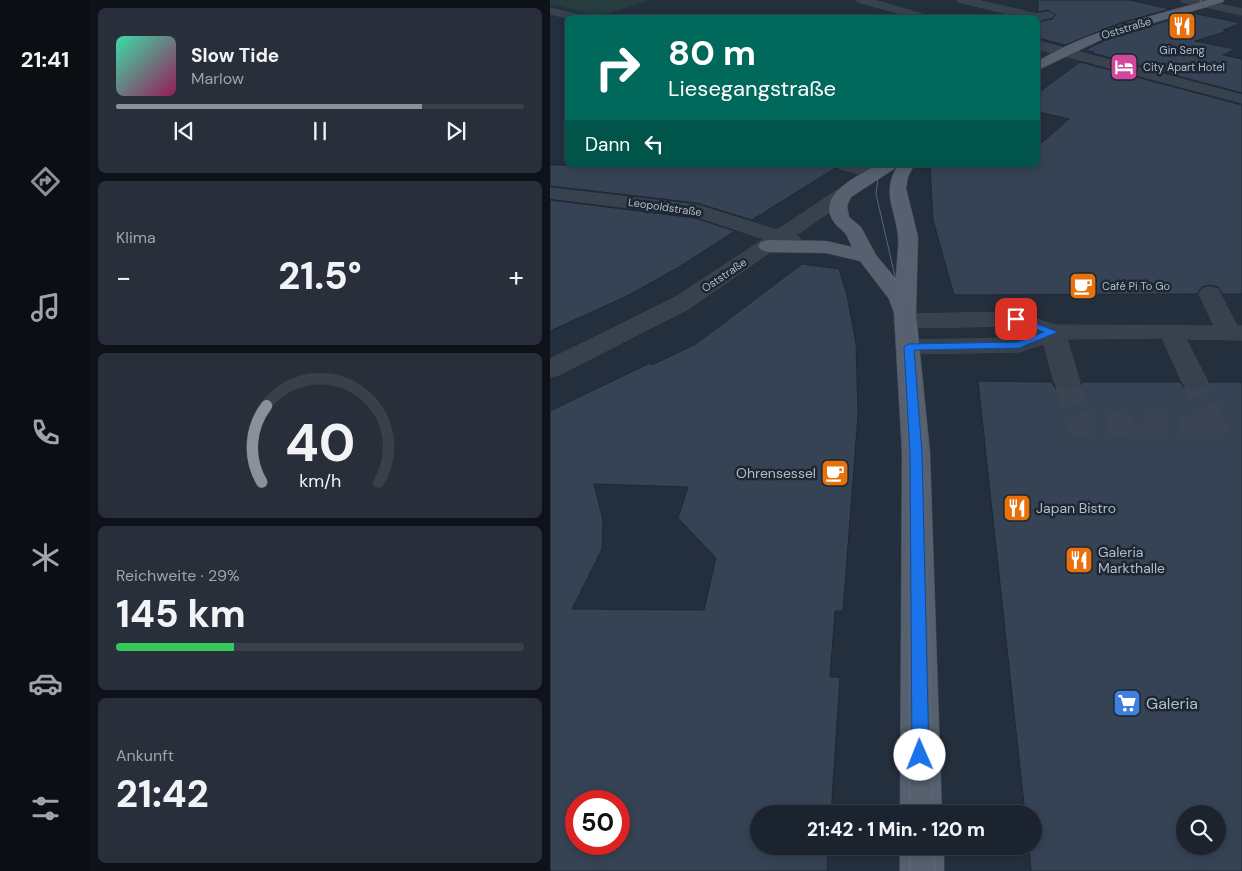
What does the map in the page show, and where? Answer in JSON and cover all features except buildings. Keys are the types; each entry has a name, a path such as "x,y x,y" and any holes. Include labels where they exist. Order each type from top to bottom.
{"main road":[{"name":"Oststraße","path":"1040,65 1062,51 1088,39 1182,4 1204,5 1219,0"},
{"path":"905,167 899,177 898,188 908,237 906,327 916,453 921,805"},
{"name":"Oststraße","path":"845,193 882,169"},
{"path":"845,193 838,203 839,214 844,223 854,231 867,257 900,298 906,327"},
{"path":"774,241 832,248 867,257"},
{"path":"922,855 922,871"}],"street":[{"path":"862,0 921,15"},
{"path":"879,4 892,0"},
{"path":"963,0 1029,15"},
{"path":"1204,5 1242,12"},
{"path":"550,11 567,15"},
{"path":"1040,17 1048,15"},
{"path":"1040,46 1242,99"},
{"path":"864,167 882,169"},
{"name":"Leopoldstraße","path":"550,193 697,211 774,241"},
{"name":"Oststraße","path":"550,369 682,303 845,193"},
{"path":"1210,294 1235,332"},
{"path":"906,327 1019,345 1053,332 1235,332"},
{"path":"1053,332 1067,382"},
{"path":"1164,332 1195,382"}],"green space":[{"path":"550,0 651,0 603,15 550,4"}],"tunnel":[{"path":"1067,382 1078,424 1215,428 1195,382"}],"tram line":[{"path":"1040,67 1093,41 1190,10 1199,5 1201,0"},
{"path":"885,167 878,178 876,194 900,298 907,428 909,628"},
{"path":"900,167 894,175 891,186 915,320 924,434 929,628"},
{"path":"909,627 910,805"},
{"path":"929,627 933,805"},
{"path":"910,855 910,871"},
{"path":"934,855 935,871"}],"place":[{"name":"Gin Seng","path":"1182,26"},
{"name":"City Apart Hotel","path":"1124,67"},
{"name":"Café Pi To Go","path":"1083,286"},
{"name":"Ohrensessel","path":"835,473"},
{"name":"Japan Bistro","path":"1017,508"},
{"name":"Galeria Markthalle","path":"1079,560"},
{"name":"Galeria","path":"1127,703"}],"route":[{"path":"920,755 916,453 909,347 1019,345 1053,332 1016,319"}]}
